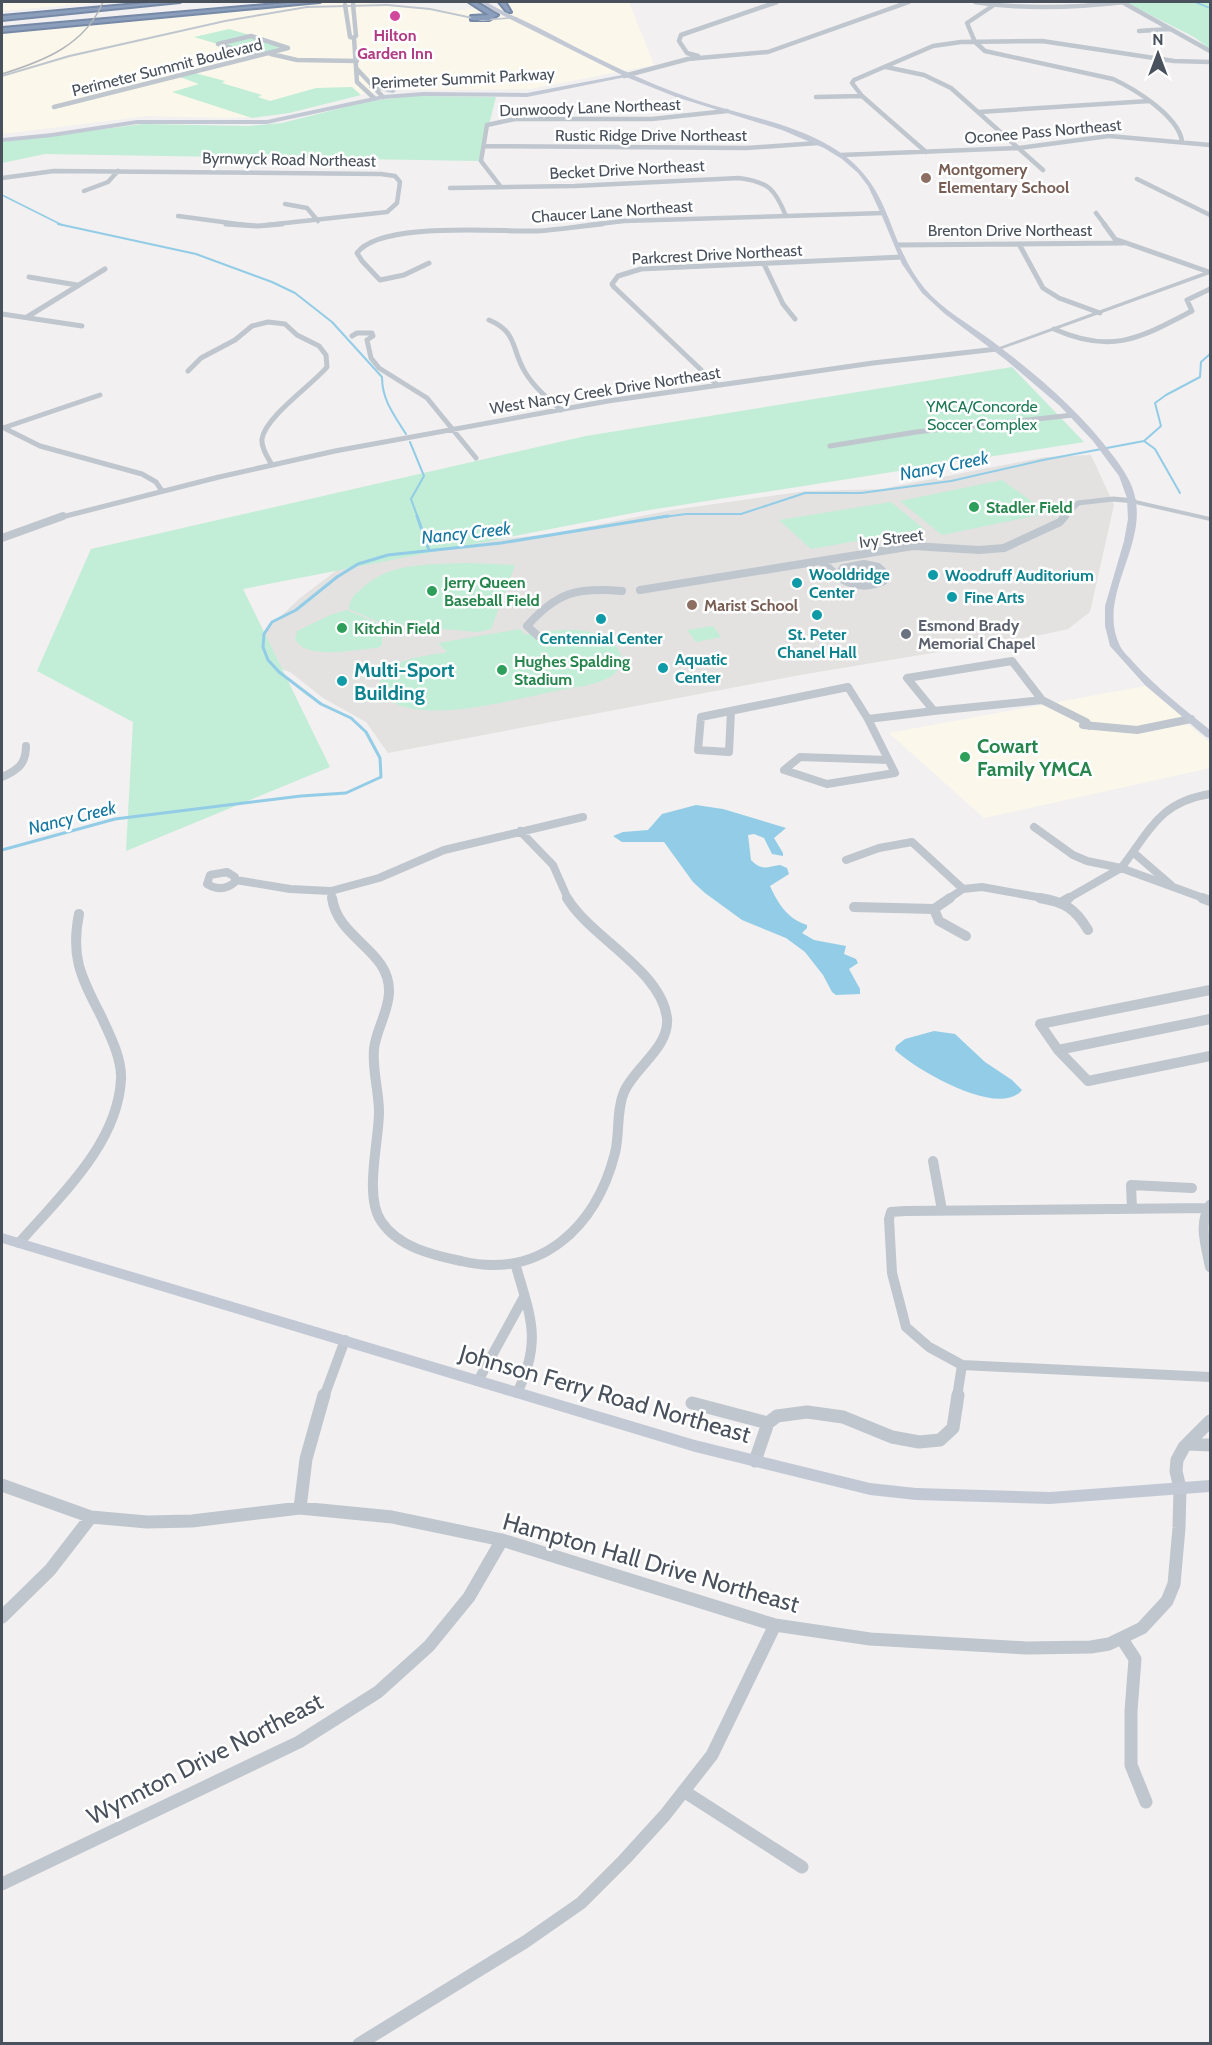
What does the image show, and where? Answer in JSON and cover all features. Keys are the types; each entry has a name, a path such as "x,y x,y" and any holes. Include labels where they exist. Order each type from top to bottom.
{"highway":[{"path":"2,13 91,2"},
{"path":"2,13 112,2"},
{"path":"51,13 139,2"},
{"path":"2,13 145,2"},
{"path":"2,13 51,13 177,2"},
{"path":"2,22 230,2"},
{"path":"2,29 273,2"},
{"path":"2,29 317,2"},
{"path":"472,2 494,15 489,18 474,18"},
{"path":"502,2 509,11"}],"main road":[{"path":"484,2 624,76 664,91 772,124 818,143 840,155 861,174 874,192 915,282 926,295 1057,398 1123,477 1134,501 1130,538 1119,569 1109,623 1115,647 1143,680 1210,735"},
{"path":"496,2 516,18"},
{"name":"Perimeter Summit Parkway","path":"2,138 142,118 261,119 403,92 531,91 624,76"},
{"name":"Perimeter Summit Parkway","path":"377,96 527,94 624,76"},
{"path":"371,87 403,92"},
{"name":"Johnson Ferry Road Northeast","path":"2,1238 517,1393 755,1461 870,1489 961,1497 1050,1498 1210,1485"}],"street":[{"path":"704,57 687,53 679,41 681,35 777,2"},
{"path":"624,76 679,61 768,52 909,2"},
{"path":"975,2 994,5 1083,7 1123,2 1210,51"},
{"path":"345,4 350,37 354,38"},
{"path":"352,4 356,36 354,38 357,82 377,96"},
{"path":"2,77 69,56 256,14 352,4 409,7 487,21 516,18"},
{"path":"994,5 967,23 975,42 986,51 1113,79 1133,89 1173,119 1182,134 1182,141"},
{"path":"2,77 90,54 279,12 325,8 339,10 346,16"},
{"path":"348,25 355,24"},
{"path":"1139,32 1170,29"},
{"path":"257,56 218,44 251,36 288,48 269,53"},
{"path":"926,152 862,96 852,83 854,80 933,46 975,42 1042,41 1174,61 1210,62"},
{"name":"Perimeter Summit Boulevard","path":"276,51 304,58 357,59"},
{"name":"Perimeter Summit Boulevard","path":"54,107 269,53 297,60 357,59"},
{"path":"679,61 687,53"},
{"path":"885,67 934,79 958,93 1044,170"},
{"path":"357,69 377,96"},
{"path":"816,98 862,96"},
{"path":"979,112 1149,102"},
{"name":"Dunwoody Lane Northeast","path":"484,146 487,125 502,120 652,119 727,111"},
{"name":"Oconee Pass Northeast","path":"840,155 1019,148 1109,136 1210,145"},
{"name":"Rustic Ridge Drive Northeast","path":"484,146 746,148 818,143"},
{"path":"484,146 481,161 501,187"},
{"path":"84,192 108,182 118,171"},
{"name":"Byrnwyck Road Northeast","path":"2,178 33,172 359,173 381,174 399,178 400,182 397,203 387,212 273,226 244,225 178,216"},
{"name":"Becket Drive Northeast","path":"450,188 739,178 772,186 786,216"},
{"path":"1137,178 1210,215"},
{"path":"285,204 307,208 318,221"},
{"name":"Chaucer Lane Northeast","path":"429,263 404,275 381,280 360,260 357,253 362,246 380,237 403,232 540,231 624,221 884,213"},
{"path":"1096,213 1106,231 1114,239 1210,272"},
{"name":"Brenton Drive Northeast","path":"897,245 1124,243"},
{"path":"1019,244 1043,288 1059,298 1100,313"},
{"name":"Parkcrest Drive Northeast","path":"717,385 612,284 623,273 641,269 902,257"},
{"path":"764,264 783,304 795,320"},
{"path":"27,317 105,269"},
{"name":"West Nancy Creek Drive Northeast","path":"2,538 60,517 162,491 272,465 453,430 717,385 909,358 997,349 1210,272"},
{"path":"29,277 77,285"},
{"path":"1054,329 1082,341 1104,343 1146,334 1192,311 1187,300 1210,289"},
{"path":"2,314 82,326"},
{"path":"489,320 506,329 515,344 526,373 561,410"},
{"path":"188,371 201,358 235,340 259,323 285,324 297,335 319,346 326,355 327,367 272,421 264,432 263,448 272,465"},
{"path":"367,340 371,358 379,368 427,398 476,458"},
{"path":"2,427 100,395"},
{"path":"830,446 916,432 1073,415"},
{"path":"2,427 40,446 142,474 156,482 162,491"},
{"name":"Ivy Street","path":"640,590 913,546 979,550 1004,548 1060,522 1077,503 1094,499 1134,501"},
{"path":"1134,501 1210,519"},
{"path":"821,561 840,578 858,585 873,585 884,581 886,574 873,553"},
{"path":"840,578 840,571 849,565 864,564 883,570"},
{"path":"538,636 527,626 541,610 559,597 612,590 622,591"},
{"path":"934,711 907,678 1012,661 1042,700 1081,725 1122,732 1142,732 1191,719"},
{"path":"731,711 729,752 698,750 701,717 848,687 867,720 895,773 827,784 784,770 800,757 888,760"},
{"path":"867,720 1042,700"},
{"path":"2,777 23,765 27,758 26,746"},
{"path":"1062,902 1121,868 1134,853 1156,818 1172,806 1210,794"},
{"path":"236,880 290,889 331,891 379,878 444,850 583,817"},
{"path":"1034,827 1086,861 1101,862 1121,868 1210,901"},
{"path":"331,891 332,906 338,919 377,957 385,968 388,981 389,994 374,1050 379,1111 374,1200 378,1218 394,1237 418,1250 468,1263 515,1263 556,1250 578,1232 591,1214 615,1154 620,1123 620,1099 633,1075 664,1035 668,1020 660,997 639,972 581,918 559,883 555,870 520,831"},
{"path":"846,860 879,848 912,842 963,889"},
{"path":"1134,853 1175,889"},
{"path":"854,908 934,909 963,889 982,887 1062,902 1081,918 1088,930"},
{"path":"934,909 939,921 966,936"},
{"path":"19,1244 80,1169 104,1135 115,1113 119,1095 121,1076 113,1047 75,965 73,944 79,914"},
{"path":"1210,990 1040,1024 1058,1050 1089,1081 1210,1056"},
{"path":"1058,1050 1210,1020"},
{"path":"933,1161 942,1210"},
{"path":"1132,1209 1131,1185 1192,1188"},
{"path":"1210,1267 1204,1232 1209,1207 942,1210 891,1212 889,1219 891,1273 906,1327 929,1347 962,1365 1210,1377"},
{"path":"515,1263 524,1297 531,1312 534,1347 525,1378 517,1393"},
{"path":"478,1381 524,1297"},
{"path":"300,1508 306,1459 318,1412 345,1340"},
{"path":"755,1461 768,1423 777,1416 807,1412 843,1417 892,1437 919,1442 940,1440 953,1428 962,1365"},
{"path":"692,1403 768,1423"},
{"name":"Hampton Hall Drive Northeast","path":"2,1485 91,1517 147,1522 192,1521 300,1508 392,1516 502,1540 775,1625 870,1639 1027,1648 1091,1647 1122,1639 1142,1628 1167,1601 1174,1584 1179,1528 1180,1488 1176,1471 1177,1460 1184,1447 1210,1421"},
{"path":"1189,1444 1210,1445"},
{"path":"2,1617 28,1595 57,1564 91,1517"},
{"name":"Wynnton Drive Northeast","path":"2,1884 299,1742 378,1692 429,1646 468,1597 502,1540"},
{"path":"359,2043 525,1942 581,1903 624,1860 685,1791 712,1755 775,1625"},
{"path":"1122,1639 1135,1659 1131,1711 1131,1765 1146,1802"},
{"path":"685,1791 802,1867"}],"shaded area":[{"path":"2,2 106,2 2,11"},
{"path":"306,2 354,2 451,11 498,7 515,2 629,2 654,65 530,89 396,90 356,95 268,116 230,118 147,116 2,134 2,29"},
{"name":"Marist School","path":"1091,455 1114,505 1090,612 1068,629 800,675 388,753 366,722 323,698 290,672 264,663 260,636 300,598 357,555 550,534 672,510 806,491 881,489 1045,457"},
{"path":"1145,686 1181,715 1184,721 1210,743 1210,768 984,818 889,733"}],"green space":[{"path":"1125,2 1210,2 1210,49 1194,37"},
{"path":"229,29 288,46 255,55 194,37"},
{"path":"191,72 225,81 222,83 262,95 258,97 270,101 316,88 352,87 361,95 289,113 252,118 172,92 199,84 177,76"},
{"path":"414,96 496,97 480,161 45,154 2,163 2,142 143,124 249,126 282,123 369,101"},
{"name":"YMCA/Concorde Soccer Complex","path":"1012,367 1084,442 643,511 243,589 330,767 126,851 133,722 37,671 91,549 586,436"},
{"name":"Stadler Field","path":"1002,480 1048,513 942,535 900,501"},
{"path":"891,502 924,529 811,549 779,520"},
{"name":"Jerry Queen Baseball Field","path":"467,563 515,565 491,629 478,632 384,624 349,609 355,594 384,574 410,566"},
{"name":"Kitchin Field","path":"347,610 382,625 382,645 378,648 320,652 301,646 295,639 297,631 330,615"},
{"path":"713,626 721,637 696,642 687,630"},
{"name":"Hughes Spalding Stadium","path":"520,629 525,635 563,630 592,632 614,644 621,655 621,664 613,675 593,684 478,707 457,709 418,709 401,706 387,698 379,684 383,675 398,664 417,657 447,652 438,643"}],"water":[{"path":"696,805 723,809 786,828 774,838 783,856 772,854 764,838 754,834 748,835 751,860 761,867 780,865 787,868 789,874 770,886 776,899 789,915 807,925 802,933 814,940 846,946 844,954 856,959 858,963 849,969 860,989 860,994 836,995 832,992 823,975 805,952 786,938 742,920 705,893 693,882 664,842 622,842 613,836 623,832 648,830 662,814"},
{"path":"934,1031 955,1034 985,1062 1012,1080 1022,1090 1011,1097 995,1099 977,1095 938,1079 895,1050 896,1046 905,1039"}],"waterway":[{"path":"1195,2 1210,8"},
{"path":"2,195 62,225"},
{"path":"62,225 196,254 272,282 295,293 332,322 382,377 386,400 406,434"},
{"name":"Nancy Creek","path":"1144,441 1161,426 1155,403 1200,377 1201,362 1210,354"},
{"name":"Nancy Creek","path":"656,518 686,514 741,514 805,493 861,493 951,481 1043,460 1144,441"},
{"path":"1144,441 1155,449 1180,493"},
{"path":"410,442 424,476 411,499 418,518"},
{"path":"417,516 429,550"},
{"name":"Nancy Creek","path":"2,850 115,819 301,796 346,793 381,777 380,758 366,732 351,718 321,704 279,672 268,660 263,647 264,634 272,622 296,610 337,577 358,564 388,555 501,543 668,516"}],"railway":[{"path":"2,74 48,57 62,49 86,30 103,2"}],"place":[{"name":"Hilton Garden Inn","path":"395,16"},
{"name":"Montgomery Elementary School","path":"926,178"},
{"name":"Stadler Field","path":"974,507"},
{"name":"Woodruff Auditorium","path":"933,575"},
{"name":"Wooldridge Center","path":"797,583"},
{"name":"Jerry Queen Baseball Field","path":"432,591"},
{"name":"Fine Arts","path":"952,597"},
{"name":"Marist School","path":"692,605"},
{"name":"St. Peter Chanel Hall","path":"817,615"},
{"name":"Centennial Center","path":"601,619"},
{"name":"Kitchin Field","path":"342,628"},
{"name":"Esmond Brady Memorial Chapel","path":"906,634"},
{"name":"Aquatic Center","path":"663,668"},
{"name":"Hughes Spalding Stadium","path":"502,670"},
{"name":"Multi-Sport Building","path":"342,681"},
{"name":"Cowart Family YMCA","path":"965,757"}]}
